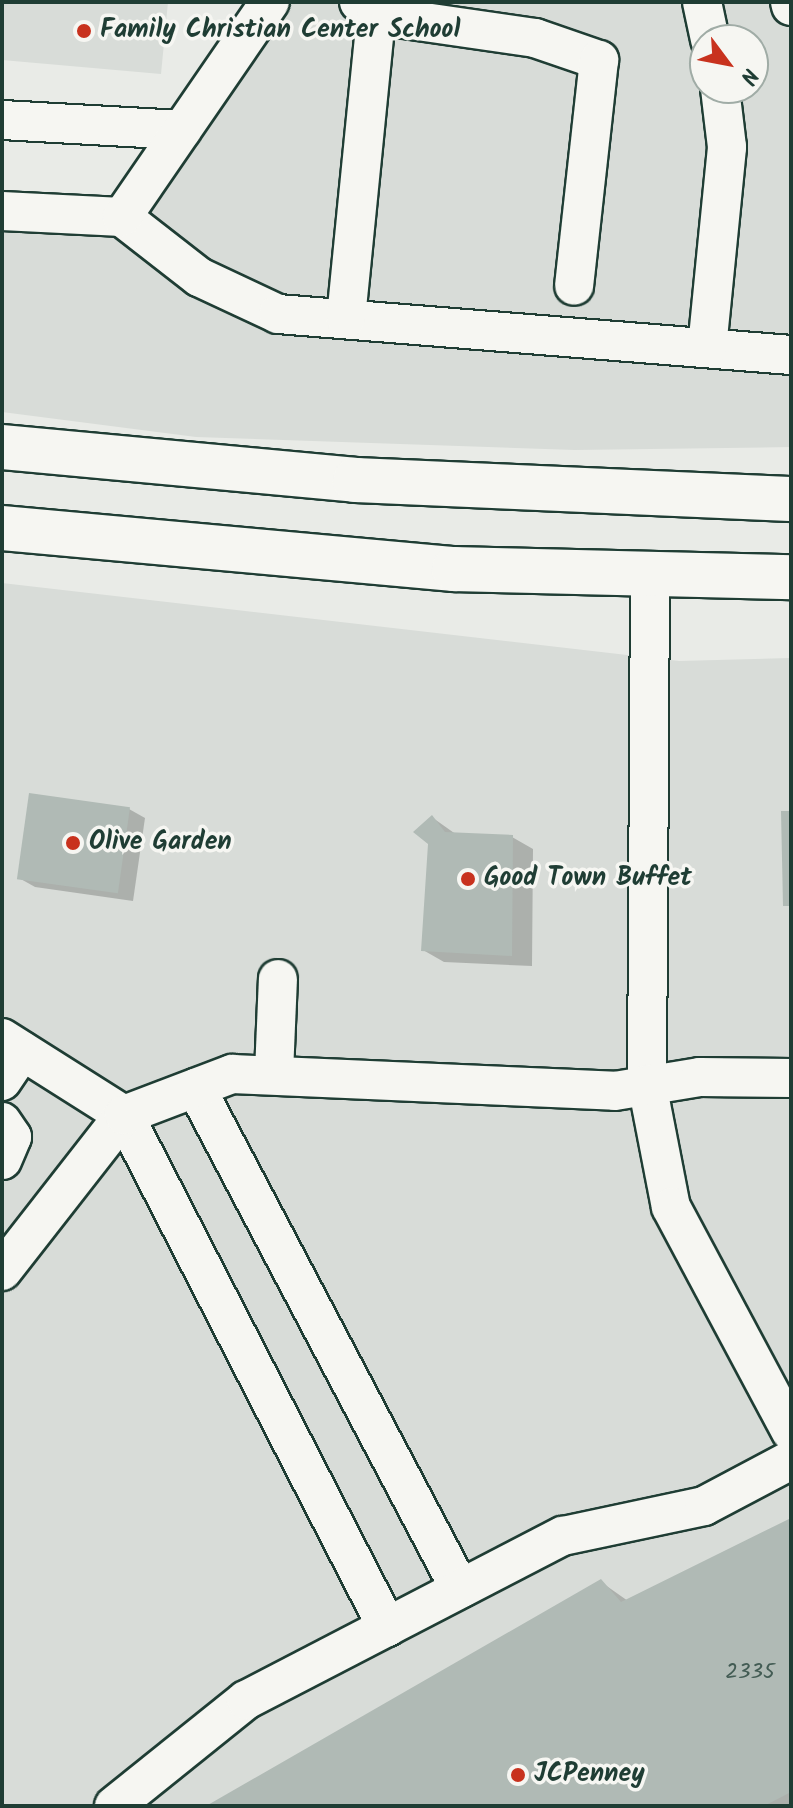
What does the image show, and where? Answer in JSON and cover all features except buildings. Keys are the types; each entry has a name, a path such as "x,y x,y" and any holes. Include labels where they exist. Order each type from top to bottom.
{"highway":[{"path":"2,447 370,481 791,499"},
{"path":"2,528 454,569 791,577"},
{"path":"722,576 791,564"}],"lane":[{"path":"122,217 270,2"},
{"path":"702,2 707,24"},
{"path":"346,318 368,9 535,38 599,60 574,286"},
{"path":"707,348 727,147 722,104"},
{"path":"2,120 182,130"},
{"path":"2,211 122,217 199,277 278,314 791,355"},
{"path":"650,576 647,1084 671,1207 791,1432"},
{"path":"274,1073 278,979"},
{"path":"9,1057 124,1115 387,1627"},
{"path":"8,1250 124,1115 232,1074 274,1073 615,1091 647,1084 791,1078"},
{"path":"196,1088 460,1589"},
{"path":"2,1122 12,1137 2,1160"},
{"path":"114,1806 246,1700 563,1536 704,1506 791,1460"}],"shaded area":[{"name":"Family Christian Center School","path":"2,2 168,2 161,74 2,60"},
{"path":"273,2 791,2 791,447 575,450 196,437 2,412 2,207 118,219"},
{"path":"2,583 679,661 791,658 791,1806 2,1806"}],"place":[{"name":"Family Christian Center School","path":"84,31"},
{"name":"Olive Garden","path":"73,843"},
{"name":"Good Town Buffet","path":"468,879"},
{"name":"JCPenney","path":"518,1775"}]}
